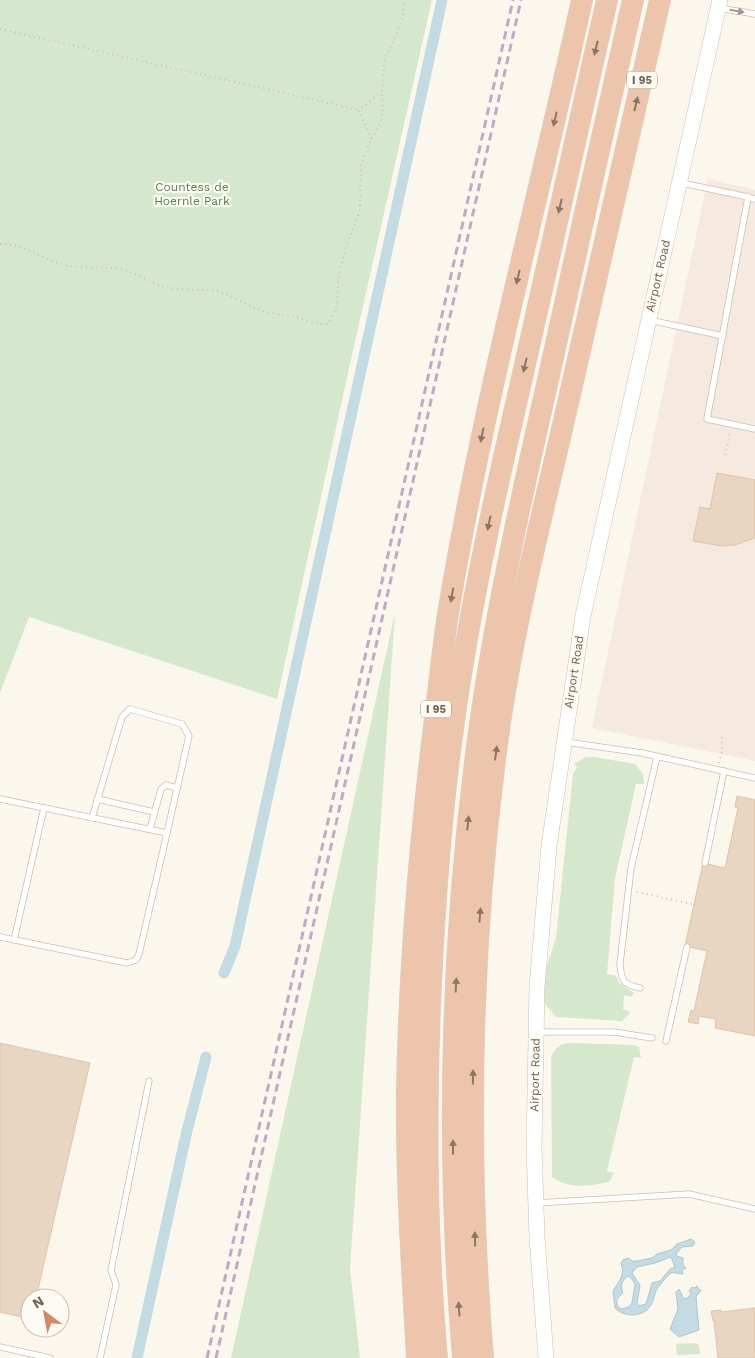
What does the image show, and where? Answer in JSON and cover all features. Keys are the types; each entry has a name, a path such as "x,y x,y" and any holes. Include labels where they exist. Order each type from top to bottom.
{"highway":[{"name":"I 95","path":"417,1358 408,1212 407,1090 410,1011 422,827 439,686 448,615 478,456 582,0"},
{"path":"437,1358 427,1142 428,1068 436,898 450,744 466,642 489,523 607,0"},
{"path":"463,1358 454,1202 453,1070 460,920 476,756 494,637 511,546 633,0"},
{"name":"I 95","path":"483,1358 476,1248 473,1125 474,1045 480,922 495,760 522,601 659,3"}],"street":[{"name":"Airport Road","path":"546,1358 534,1147 536,987 548,846 583,616 719,4"}],"lane":[{"path":"719,4 755,14"},
{"path":"679,182 755,199"},
{"path":"748,197 707,419 755,429"},
{"path":"648,320 723,336"},
{"path":"0,937 127,962 136,960 139,954 189,736 182,724 130,710 122,717 92,818"},
{"path":"563,741 657,757 755,778"},
{"path":"640,988 627,984 621,972 628,889 657,757"},
{"path":"705,863 724,771"},
{"path":"150,829 160,789 166,785 177,788"},
{"path":"0,799 167,833"},
{"path":"97,799 154,812"},
{"path":"14,940 44,808"},
{"path":"666,1041 687,946"},
{"path":"536,1032 614,1032 652,1038"},
{"path":"100,1358 116,1285 110,1270 149,1081"},
{"path":"536,1203 689,1194 755,1210"},
{"path":"0,1347 50,1358"}],"path":[{"path":"0,244 11,244 27,248 59,264 125,270 163,286 182,290 216,291 234,297 256,309 298,318 310,323 328,324 336,308 339,275 346,247 360,210 361,165 379,126 382,112 384,61 403,18 404,0"},
{"path":"0,29 359,110"},
{"path":"359,110 382,92"},
{"path":"359,110 371,140"},
{"path":"725,455 732,424"},
{"path":"717,770 722,751 722,734"},
{"path":"628,889 696,905"}],"shaded area":[{"path":"708,179 755,190 755,761 592,728"}],"green space":[{"name":"Countess de Hoernle Park","path":"0,0 432,0 277,699 29,617 0,693"},
{"path":"395,613 350,1269 360,1358 231,1358"},
{"path":"586,757 635,764 643,774 644,784 636,784 615,878 607,974 616,976 619,983 634,993 631,997 624,995 623,1009 630,1013 622,1021 556,1017 543,999 544,975 556,938 573,774 577,767 574,764"},
{"path":"570,1043 634,1045 639,1047 641,1058 634,1057 607,1171 614,1173 610,1181 596,1185 580,1186 565,1184 552,1177 551,1058 558,1047"},
{"path":"696,1343 699,1345 700,1354 677,1355 676,1344"}],"water":[{"path":"691,1239 695,1242 693,1246 682,1247 676,1254 683,1258 683,1265 686,1268 682,1270 683,1274 670,1274 657,1289 652,1303 645,1312 629,1315 615,1308 613,1291 622,1275 621,1263 623,1260 628,1258 632,1261 637,1261 652,1258 657,1254 671,1250 677,1244","holes":["671,1257 675,1267 670,1269 660,1281 652,1283 646,1304 639,1306 637,1303 640,1285 632,1273 637,1267","628,1276 635,1284 632,1303 629,1307 621,1309 617,1305 617,1299 623,1293 622,1283"]},
{"path":"697,1286 701,1290 696,1297 699,1330 679,1337 670,1329 678,1309 676,1292 679,1289 682,1297 686,1299 691,1294 689,1291 692,1287 695,1288"}],"building":[{"path":"717,473 755,480 755,538 735,545 721,546 693,541 700,507 710,509"},
{"path":"737,796 755,800 755,1036 715,1028 716,1019 699,1016 698,1024 688,1022 691,1010 694,1011 707,951 685,946 703,863 725,868 738,808 735,807"},
{"path":"0,1043 90,1063 38,1288 20,1288 20,1317 0,1312"},
{"path":"755,1308 755,1358 718,1358 711,1311 721,1310 721,1312"}],"waterway":[{"path":"224,973 235,946 442,0"},
{"path":"137,1358 186,1135 206,1057"}],"railway":[{"path":"207,1358 513,0"},
{"path":"216,1358 521,0"}]}
